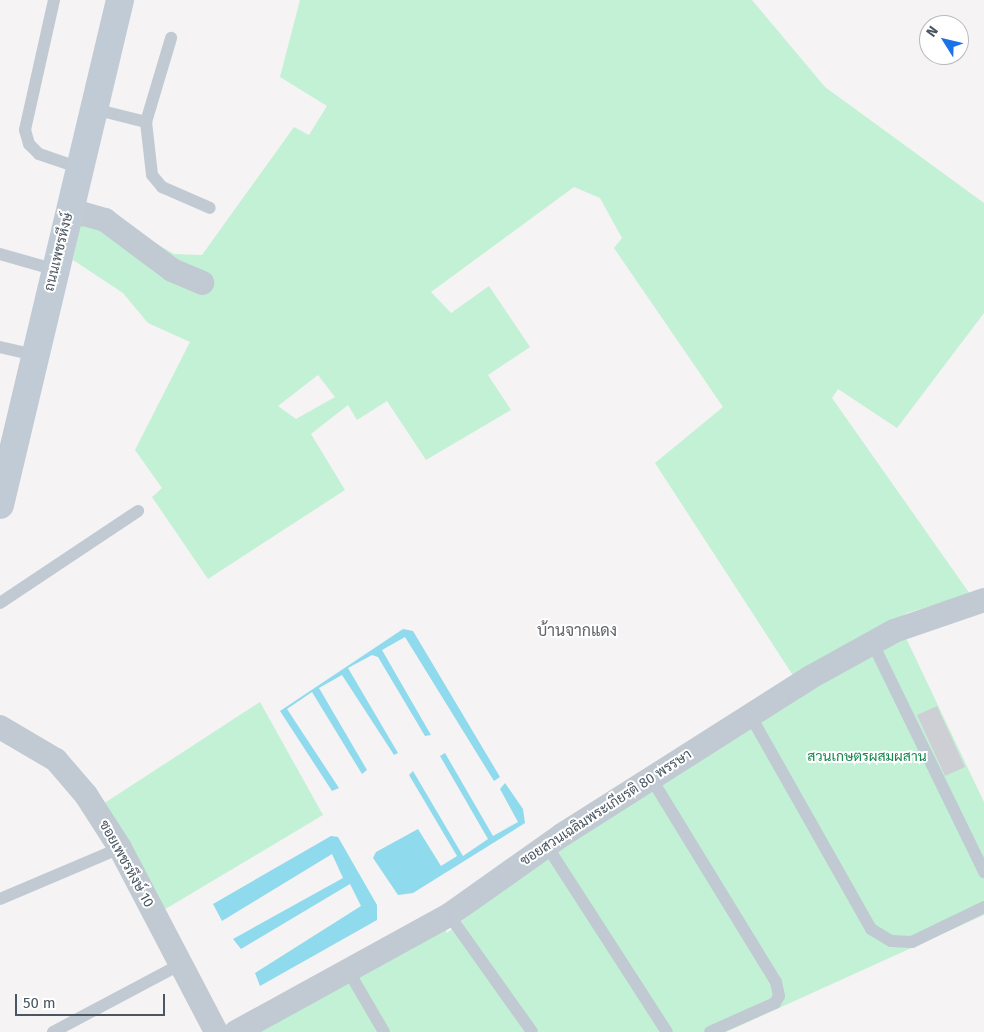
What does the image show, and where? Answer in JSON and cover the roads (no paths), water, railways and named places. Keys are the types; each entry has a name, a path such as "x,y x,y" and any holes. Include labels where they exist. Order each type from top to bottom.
{"main road":[{"name":"ถนนเพชรหึงษ์","path":"1,493 120,0"}],"street":[{"path":"68,216 84,214 105,220 172,270 202,283"},
{"name":"ซอยสวนเฉลิมพระเกียรติ 80 พรรษา","path":"236,1032 349,972 449,915 547,846 651,778 750,715 894,630 984,600"},
{"name":"ซอยเพชรหึงษ์ 10","path":"0,727 56,760 86,795 120,848 216,1032"}],"lane":[{"path":"54,0 25,130 39,154 80,168"},
{"path":"171,38 146,122 145,149 152,175 162,187 210,208"},
{"path":"94,109 146,122"},
{"path":"0,254 56,270"},
{"path":"0,347 34,355"},
{"path":"0,603 138,511"},
{"path":"873,644 984,872"},
{"path":"750,715 871,929 891,941 912,942 984,907"},
{"path":"651,778 776,982 780,996 775,1003 710,1032"},
{"path":"547,846 667,1032"},
{"path":"0,899 120,848"},
{"path":"449,915 532,1032"},
{"path":"53,1032 181,964"},
{"path":"349,972 384,1032"}],"water":[{"path":"403,629 413,631 500,777 494,781 405,637 382,650 431,735 425,736 378,657 372,655 348,668 398,753 394,755 342,675 319,688 367,770 362,774 312,692 287,709 339,788 332,791 280,711"},
{"path":"445,753 493,836 518,822 500,789 505,783 523,809 525,823 413,893 398,895 373,858 376,852 418,829 441,866 457,856 409,775 413,771 463,856 488,839 440,756"},
{"path":"331,836 338,837 377,905 377,920 260,986 255,973 361,906 350,884 241,949 233,939 343,878 332,854 222,921 213,904"}],"district":[{"name":"บ้านจากแดง","path":"577,631"}],"park label":[{"name":"สวนเกษตรผสมผสาน","path":"867,757"}]}
